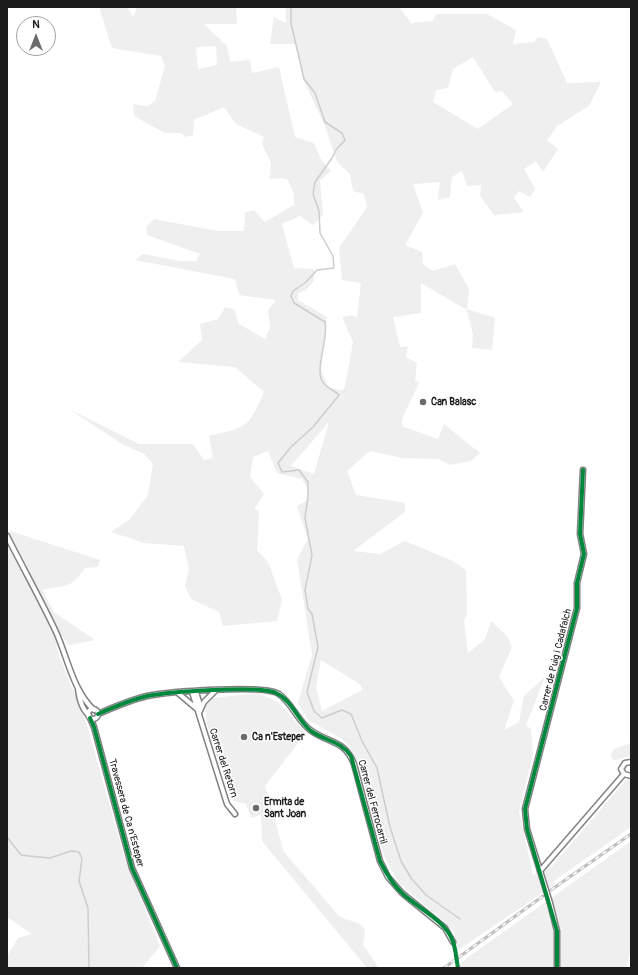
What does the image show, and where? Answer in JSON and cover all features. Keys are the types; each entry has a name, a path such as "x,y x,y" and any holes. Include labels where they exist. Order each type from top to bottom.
{"street":[{"name":"Carrer de Puig i Cadafalch","path":"558,968 557,931 527,829 525,808 577,608 577,583 584,554 580,534 583,470"},
{"name":"Travessera de Ca n'Esteper","path":"7,536 56,632 77,684 88,705 96,713 94,727"},
{"name":"Travessera de Ca n'Esteper","path":"77,684 79,698 94,727 132,868 177,968"},
{"name":"Carrer del Ferrocarril","path":"96,713 145,697 177,693 252,688 271,691 278,694 309,729 341,745 348,751 354,764 380,861 388,877 402,894 445,928 453,942"},
{"path":"177,693 199,711 204,702 215,691"},
{"name":"Carrer del Retorn","path":"194,692 227,804 235,814"},
{"path":"89,716 90,711 96,713"},
{"path":"89,716 96,713"},
{"path":"624,774 622,769 623,764 631,762"},
{"path":"540,871 624,774"},
{"path":"624,774 631,776"}],"shaded area":[{"path":"99,7 127,7 133,17 137,7 236,7 237,24 204,24 227,46 230,62 250,60 252,73 279,67 295,137 314,143 321,159 331,171 320,180 323,215 313,225 300,216 282,224 294,268 314,269 314,281 305,291 298,293 298,300 327,317 321,370 328,387 342,391 345,387 353,342 342,317 352,315 357,318 361,283 342,280 339,248 367,207 364,194 353,191 350,174 337,162 325,126 303,79 296,44 270,44 274,17 286,23 286,7 399,7 411,23 433,21 436,14 487,14 516,30 513,44 534,42 538,37 547,39 567,83 601,82 589,106 557,126 547,140 558,149 543,172 536,161 524,169 535,189 530,197 519,191 514,198 524,212 494,215 480,196 481,185 467,186 462,171 452,177 450,197 438,200 440,182 413,184 423,213 405,245 422,252 423,264 433,271 455,264 469,289 467,309 495,318 492,350 472,348 473,334 467,310 421,283 421,313 393,317 400,347 408,346 406,357 417,363 415,381 419,383 402,419 402,426 438,439 444,424 480,453 471,461 450,465 439,459 402,458 370,451 347,471 356,495 405,503 405,512 353,551 380,554 405,541 453,561 466,570 467,613 464,621 468,653 485,639 491,621 507,636 512,647 499,677 514,701 504,730 519,722 524,696 545,677 526,725 531,729 533,755 519,812 533,875 553,865 626,780 631,779 631,827 554,881 555,884 457,951 454,931 398,882 384,856 351,748 342,739 308,720 298,703 312,655 297,559 308,539 297,506 306,501 309,491 302,479 277,473 268,451 253,457 250,477 264,494 254,509 259,511 257,550 268,562 282,600 277,621 223,626 219,612 191,599 185,586 189,569 184,546 144,543 111,532 130,519 148,495 153,464 144,454 122,444 69,409 139,444 193,444 204,460 213,458 209,436 231,431 249,420 259,404 264,392 235,367 178,362 202,340 200,324 218,319 225,307 234,309 239,324 265,339 270,328 268,310 276,300 239,295 235,279 135,260 143,254 180,261 196,261 200,254 147,235 146,227 154,219 217,231 244,231 245,213 254,210 265,222 294,205 294,194 288,180 281,178 270,179 271,163 262,144 264,137 236,124 224,107 194,120 193,135 185,137 181,133 165,133 134,116 133,104 147,106 155,101 165,66 161,56 112,48","holes":["216,46 217,65 198,69 196,47","473,57 495,92 502,91 513,104 478,129 433,102 436,90 448,88 453,69","329,422 314,474 291,466","321,660 361,685 362,690 322,711 316,687"]},
{"path":"10,531 100,560 98,567 85,568 71,583 42,590 54,612 95,640 69,645 55,627 57,650 87,725 124,856 160,946 142,968 7,968 7,957 18,938 32,934 7,917 7,534"},
{"path":"258,693 278,702 306,733 265,786 284,852 340,917 360,924 365,929 363,945 379,968 367,968 262,841 261,815 251,818 246,804 233,801 224,766 219,765 206,719 206,706 213,698"},
{"path":"631,743 631,756 616,760 612,759 611,754 614,749"},
{"path":"631,841 631,950 626,968 453,968"}],"waterway":[{"path":"291,7 291,23 304,79 315,93 325,122 342,133 345,140 336,150 315,182 313,194 319,211 320,233 333,256 334,268 317,270 306,282 293,291 291,296 294,303 325,322 326,329 320,375 322,381 339,395 313,427 291,447 278,463 282,472 299,470 308,482 305,518 312,555 305,590 308,609 312,614 318,647 307,692 314,711 322,718 342,710 351,714 362,741 377,768 390,827 401,861 411,878 426,895 460,919"},
{"path":"7,837 21,855 50,858 71,851 79,852 82,859 79,881 88,908 89,968"}],"tunnel":[{"path":"453,942 458,968"}],"railway":[{"path":"551,890 631,834"},
{"path":"444,968 543,896"}],"cycle path":[{"path":"557,968 557,931 527,829 525,809 577,608 577,583 584,554 580,534 583,470"},
{"path":"98,714 147,696 174,693 233,689 266,691 282,696 291,705 306,727 316,734 338,744 351,756 380,861 399,890 436,919 447,931 454,944 458,968"},
{"path":"90,718 94,727 132,868 177,968"}],"place":[{"name":"Can Balasc","path":"423,402"},
{"name":"Ca n'Esteper","path":"244,737"},
{"name":"Ermita de Sant Joan","path":"256,808"}]}
